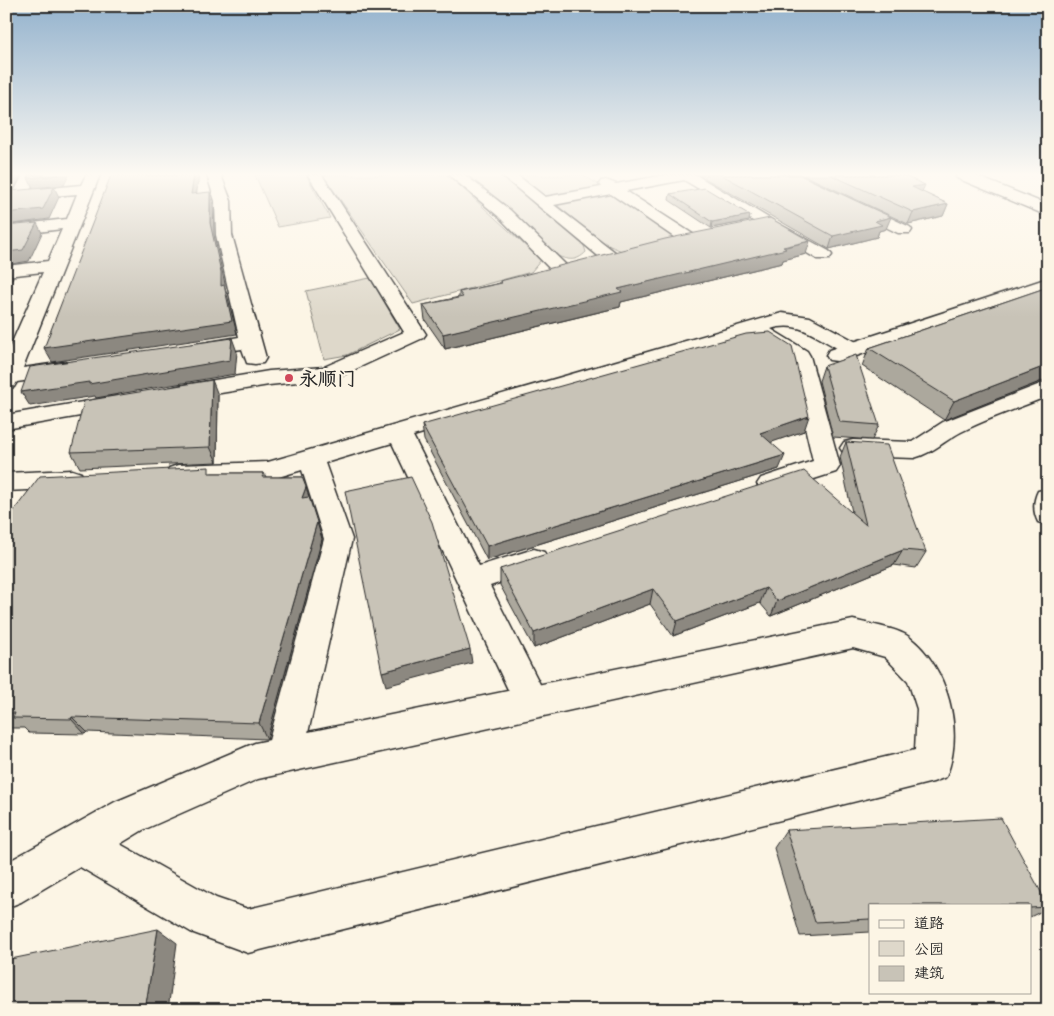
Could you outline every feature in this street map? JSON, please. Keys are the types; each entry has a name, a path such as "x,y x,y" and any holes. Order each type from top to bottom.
{"main road":[{"path":"224,222 224,236 261,379"},
{"path":"6,422 261,379 328,373 416,334 413,312 348,222"},
{"path":"516,222 573,265"},
{"path":"569,222 610,256"},
{"path":"663,222 690,240"},
{"path":"766,222 823,255"},
{"path":"888,222 904,230"},
{"path":"6,231 73,223 7,379"},
{"path":"742,229 769,224"},
{"path":"663,245 708,236"},
{"path":"542,274 627,253"},
{"path":"6,271 56,266"},
{"path":"152,476 268,470 782,319 804,321 846,352 1048,283"},
{"path":"743,493 827,466 799,356 754,327"},
{"path":"173,352 251,341"},
{"path":"7,379 86,366"},
{"path":"822,446 914,450 925,446 952,427 1048,388"},
{"path":"399,432 531,702"},
{"path":"284,755 338,539 311,458"},
{"path":"6,482 94,478"},
{"path":"1048,498 1048,515"},
{"path":"471,580 556,553"},
{"path":"6,887 80,844 129,816 255,760 853,634 896,646 922,673 936,709 933,764 248,931 206,917 80,844"}],"green space":[{"path":"276,222 305,222 278,227"},
{"path":"356,222 500,222 541,260 531,272 413,304"},
{"path":"518,222 560,222 583,243 586,252 572,259 557,256"},
{"path":"578,222 654,222 673,236 671,240 622,251 603,243"},
{"path":"370,278 400,329 347,355 324,359 306,291"}],"building":[{"path":"93,222 210,222 221,272 221,286 224,285 232,321 44,348"},
{"path":"748,222 778,222 810,241 783,247 786,249 618,289 622,292 443,334 423,305 463,297 459,292 502,283 500,281 665,239"},
{"path":"808,222 877,222 882,225 833,236"},
{"path":"37,223 23,250 6,252 6,226"},
{"path":"1048,287 1048,365 954,401 869,348"},
{"path":"770,332 792,346 809,416 760,433 785,455 487,546 422,425 746,334"},
{"path":"232,338 230,360 89,384 89,382 21,392 30,367"},
{"path":"856,355 879,425 840,422 824,366"},
{"path":"212,380 210,447 71,452 84,401"},
{"path":"846,442 887,445 926,552 903,550 777,601 766,588 677,621 653,589 534,633 500,569 804,471 866,525"},
{"path":"209,467 209,473 264,473 262,477 302,477 306,487 302,498 309,497 317,522 259,723 72,717 71,719 13,718 15,713 6,713 6,517 9,517 40,476"},
{"path":"411,477 432,522 470,649 382,672 345,491"},
{"path":"1001,818 1048,907 1032,908 1032,904 869,904 869,919 815,922 786,830"},
{"path":"158,929 145,1010 6,1010 6,960"}],"place":[{"name":"永顺门","path":"289,378"}]}
